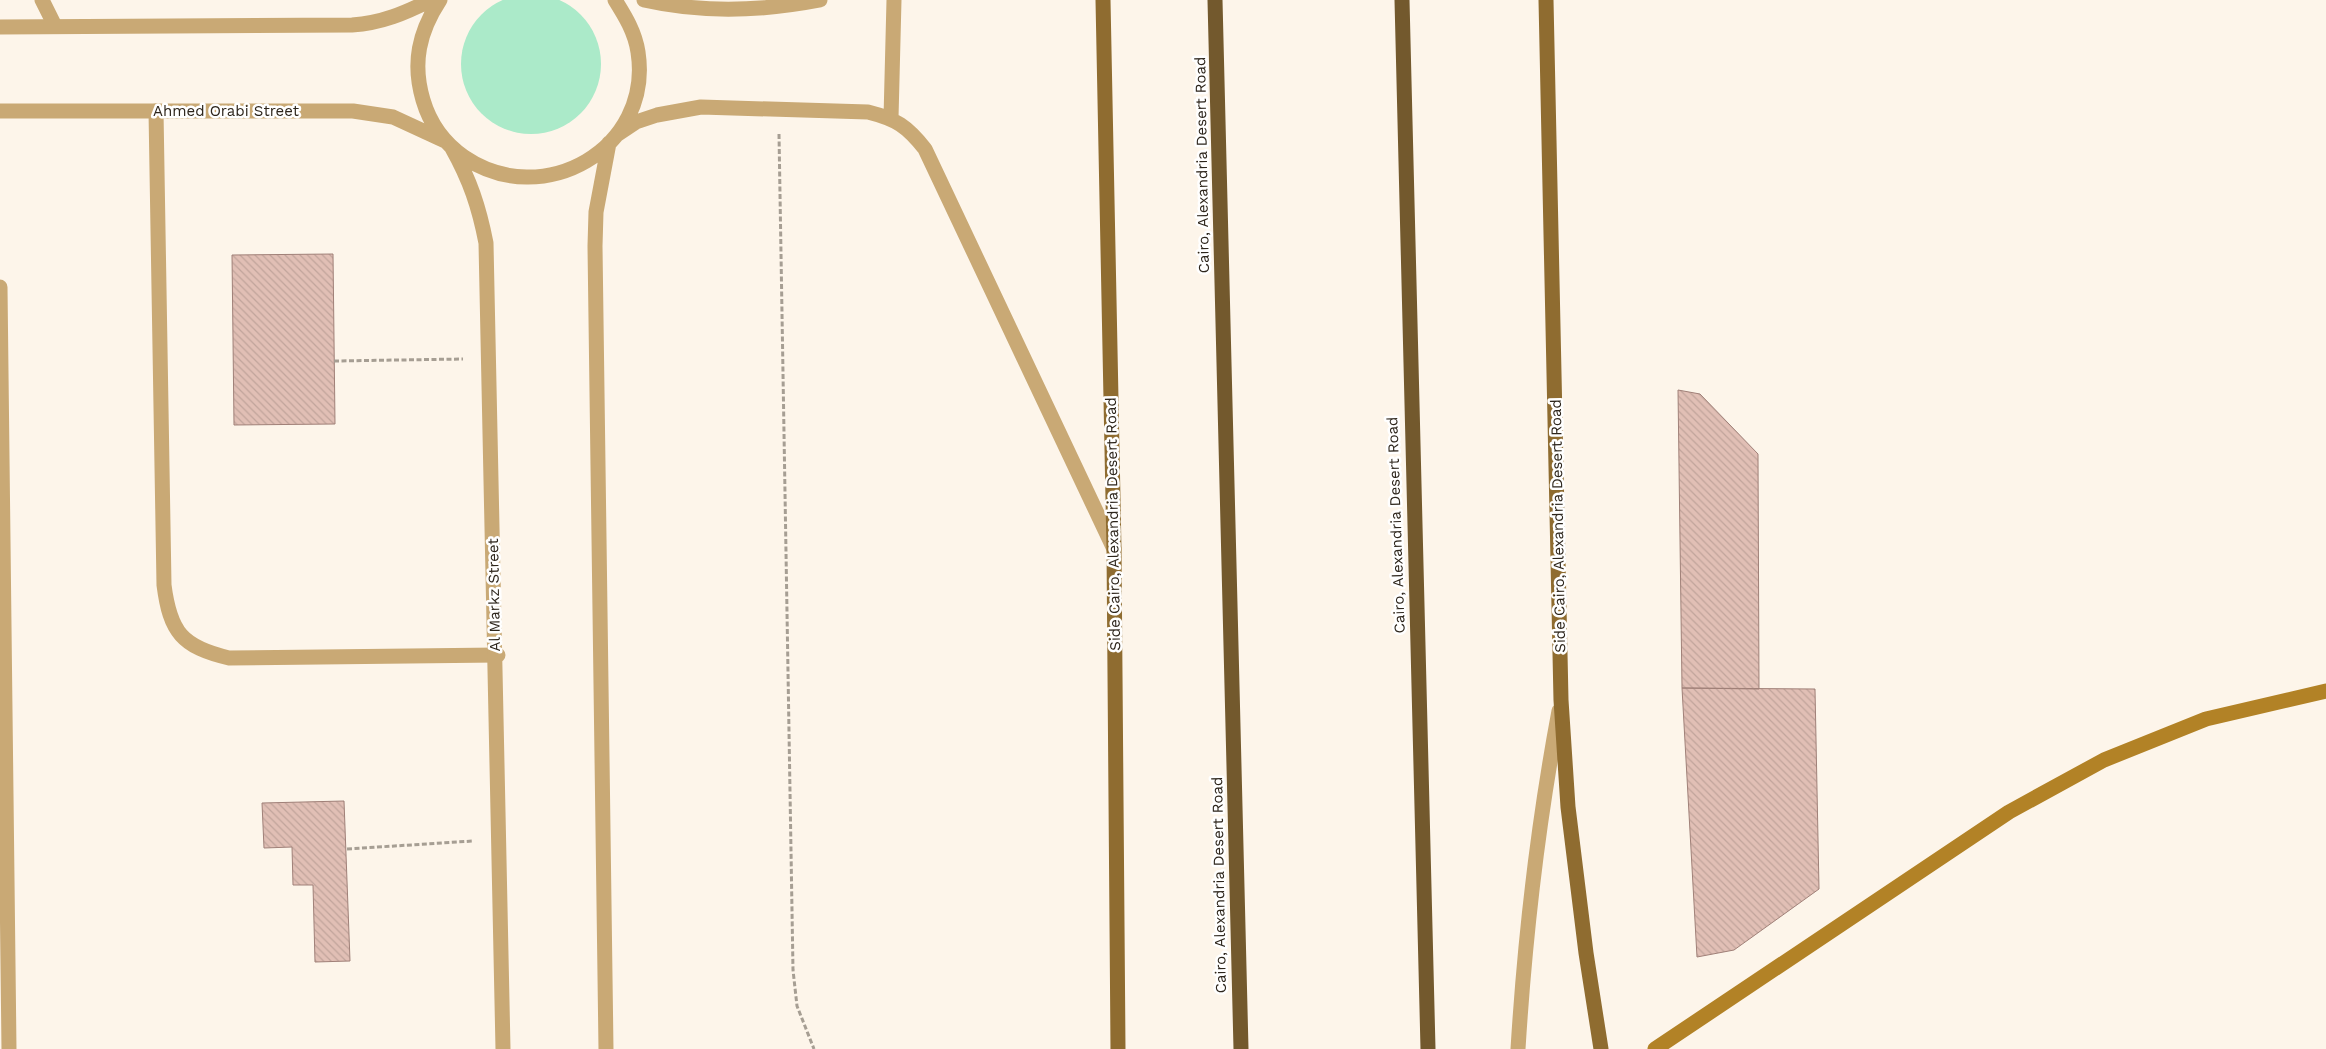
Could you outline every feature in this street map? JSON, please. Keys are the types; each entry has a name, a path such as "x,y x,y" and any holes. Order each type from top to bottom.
{"highway":[{"name":"Cairo, Alexandria Desert Road","path":"1215,0 1241,1049"},
{"name":"Cairo, Alexandria Desert Road","path":"1402,0 1428,1049"}],"main road":[{"name":"Side Cairo, Alexandria Desert Road","path":"1103,0 1114,549 1118,1049"},
{"name":"Side Cairo, Alexandria Desert Road","path":"1546,0 1561,700 1568,807 1586,952 1601,1049"}],"street":[{"path":"42,0 55,26"},
{"path":"0,27 352,25 393,18 431,0"},
{"name":"Al Markz Street","path":"440,0 427,20 418,51 418,83 427,114 468,177 479,209 486,243 504,1049"},
{"path":"606,1049 596,212 614,139 631,108 638,80 638,52 630,24 615,0"},
{"path":"644,0 690,8 778,8 820,0"},
{"path":"891,118 894,0"},
{"path":"448,145 480,168 514,178 549,177 582,165 636,122 678,109 778,108 868,112 891,118 910,130 925,149 1114,549"},
{"name":"Ahmed Orabi Street","path":"0,111 367,112 406,122 448,145"},
{"path":"156,111 164,586 168,612 181,636 202,652 228,658 496,655"},
{"path":"0,287 9,1049"},
{"path":"1655,1049 2009,812 2104,760 2206,720 2326,691"},
{"path":"1518,1049 1530,892 1543,795 1561,700"}],"path":[{"path":"778,108 793,970 797,1006 814,1049"},
{"path":"334,361 488,359"},
{"path":"346,849 499,840"}],"green space":[{"path":"531,-6 545,-5 558,-1 581,14 596,37 600,50 600,78 596,91 581,114 558,129 545,133 531,134 517,133 504,129 481,114 466,91 462,78 461,64 462,50 466,37 481,14 504,-1 517,-5"}],"building":[{"path":"333,254 335,424 234,425 232,255"},
{"path":"1678,390 1700,394 1758,454 1759,689 1682,688"},
{"path":"1682,688 1815,689 1819,889 1734,950 1697,957"},
{"path":"344,801 350,961 315,962 313,885 293,885 292,847 264,848 262,803"}]}
